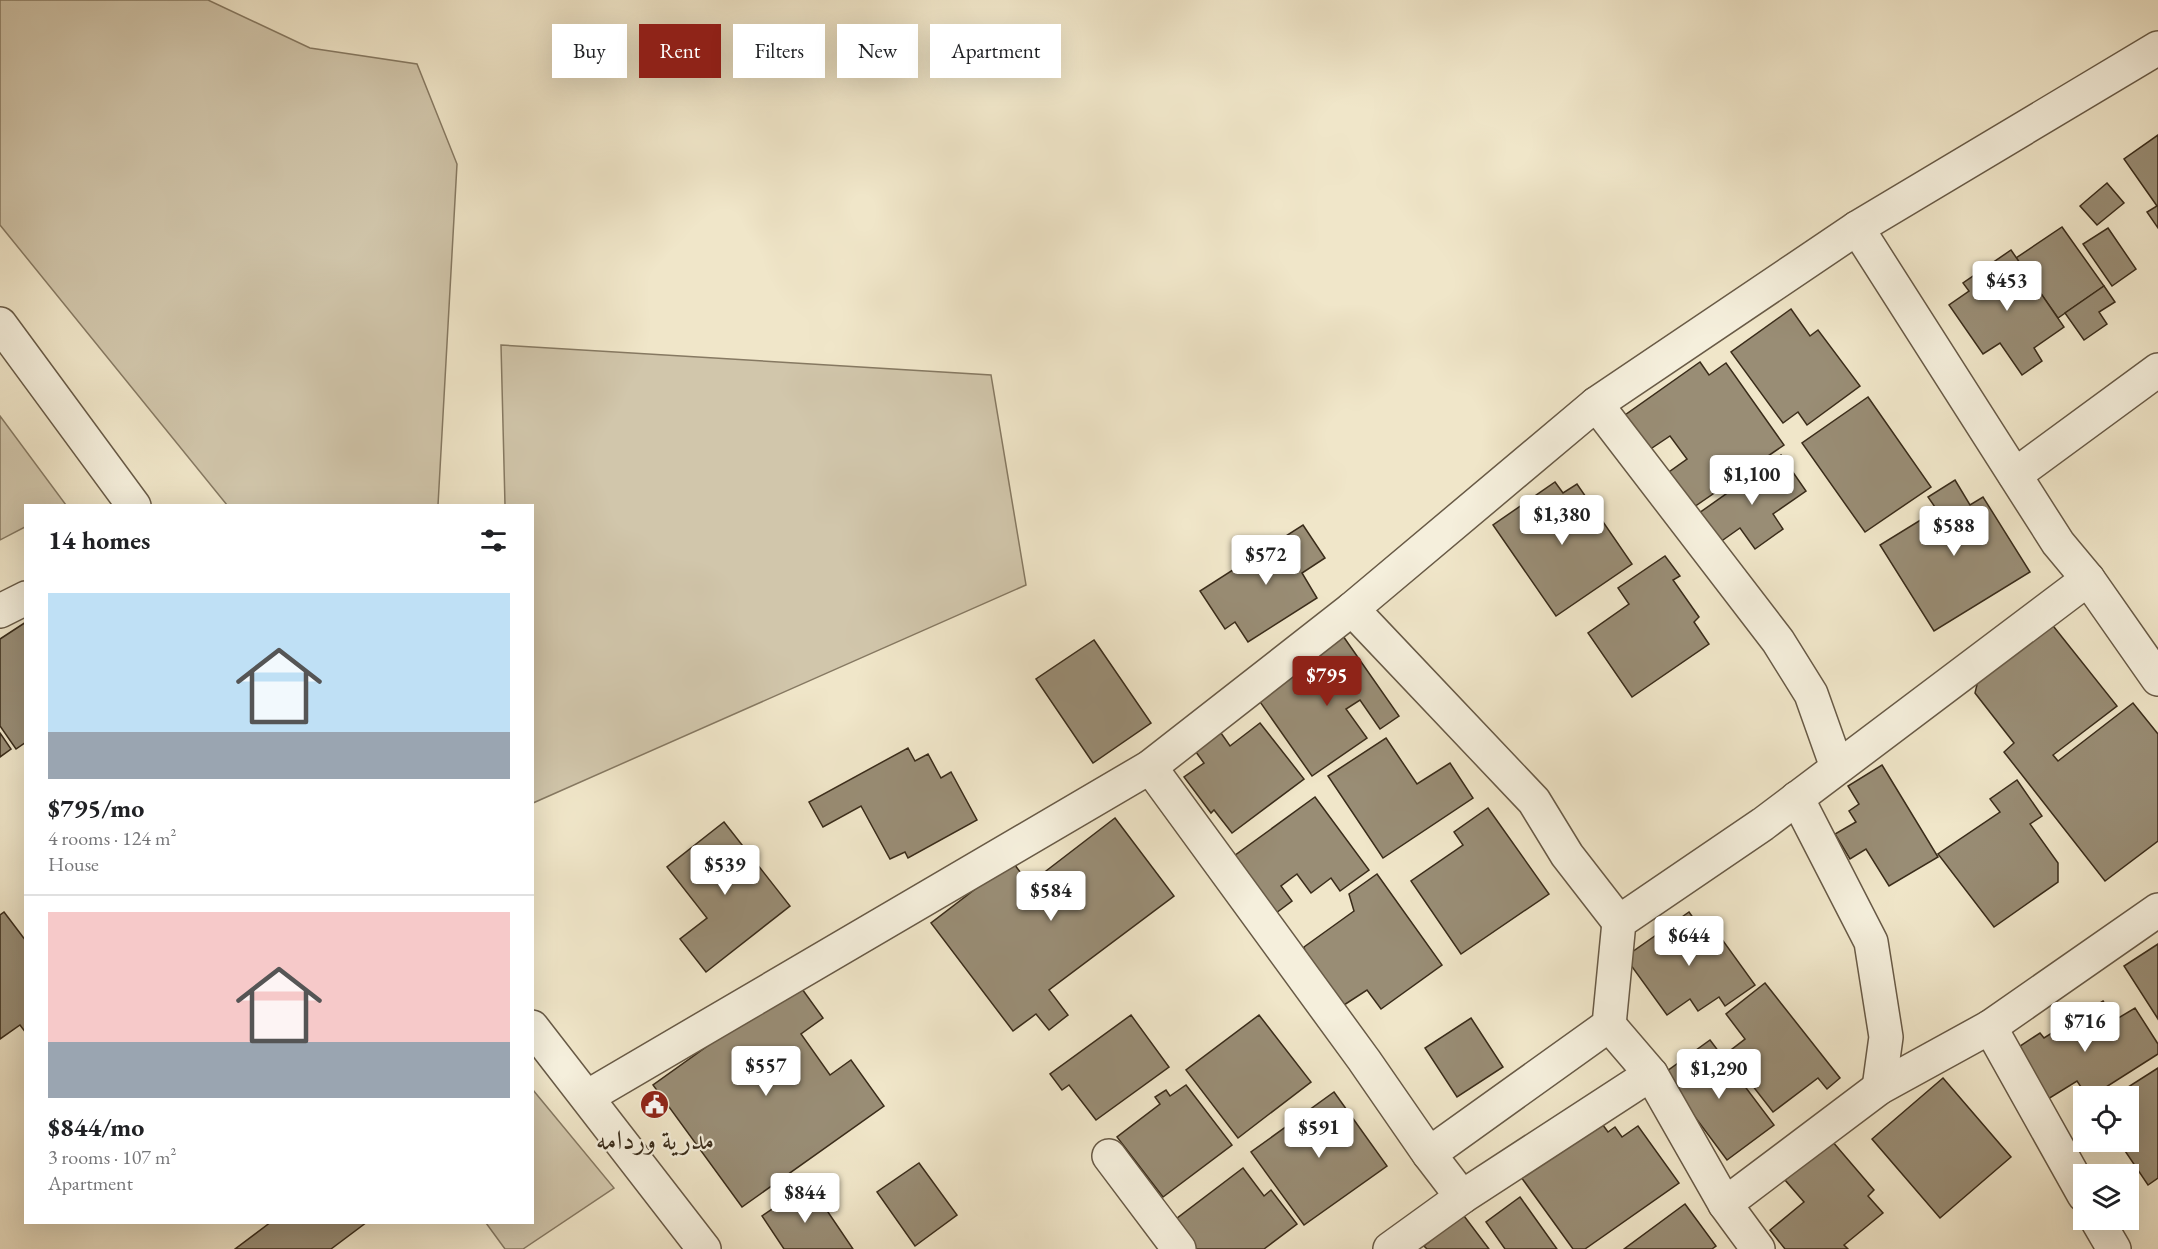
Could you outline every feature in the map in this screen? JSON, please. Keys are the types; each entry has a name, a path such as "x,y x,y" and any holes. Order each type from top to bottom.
{"street":[{"path":"587,1097 1150,767 1352,609 1596,404 1857,228 2158,48"},
{"path":"1857,228 2058,543 2088,579 2158,679"},
{"path":"0,324 133,504"},
{"path":"2015,475 2158,370"},
{"path":"1596,404 1778,641 1811,694 1837,767"},
{"path":"1620,922 1763,824 2088,579"},
{"path":"0,611 24,599"},
{"path":"1352,609 1534,801 1568,855 1620,922 1609,1025 1651,1074 1725,1204 1758,1249"},
{"path":"1150,767 1462,1197"},
{"path":"1797,798 1871,942 1886,1037 1879,1088"},
{"path":"1725,1204 1879,1088 1990,1028 2158,910"},
{"path":"1429,1154 1609,1025"},
{"path":"1990,1028 2073,1175"},
{"path":"534,1030 704,1249"},
{"path":"1390,1249 1462,1197 1651,1074"},
{"path":"1109,1156 1179,1249"},
{"path":"2103,1230 2114,1249"}],"shaded area":[{"path":"0,0 208,0 310,48 417,64 457,164 438,504 226,504 0,225"},
{"path":"501,345 991,375 1026,585 534,803 534,504 505,504"},
{"path":"0,416 65,504 24,504 24,528 0,540"},
{"path":"534,1091 614,1188 523,1249 505,1249 487,1224 534,1224"}],"building":[{"path":"2158,135 2158,228 2147,212 2157,206 2124,159"},
{"path":"2107,183 2124,203 2097,225 2080,206"},
{"path":"2062,227 2104,286 2058,318 2016,258"},
{"path":"2108,228 2136,269 2112,286 2083,244"},
{"path":"2011,250 2064,327 2034,348 2042,361 2022,375 2000,343 1983,354 1949,305 1969,291 1963,283"},
{"path":"2104,286 2115,302 2099,312 2107,324 2084,340 2065,313"},
{"path":"1791,309 1810,336 1818,330 1860,386 1807,425 1798,412 1783,423 1731,352"},
{"path":"1700,362 1709,375 1726,363 1784,445 1694,507 1669,472 1687,459 1670,436 1643,454 1618,420"},
{"path":"1868,397 1931,487 1865,532 1802,443"},
{"path":"1781,455 1806,491 1773,514 1783,529 1755,549 1740,528 1713,547 1692,518"},
{"path":"1955,480 1970,505 1983,497 2030,572 1934,631 1880,545 1937,510 1928,497"},
{"path":"1555,482 1563,493 1577,484 1632,564 1556,616 1493,525"},
{"path":"1303,525 1325,558 1302,573 1317,598 1248,642 1235,622 1225,629 1200,591"},
{"path":"1665,556 1680,576 1673,580 1699,617 1694,622 1709,644 1632,697 1588,633 1629,604 1618,588"},
{"path":"2050,622 2117,706 2053,755 2058,761 2133,703 2158,734 2158,841 2105,881 2004,752 2014,743 1975,693 1979,676"},
{"path":"24,623 24,743 16,749 0,726 0,639"},
{"path":"1343,636 1399,716 1380,729 1360,700 1346,709 1367,738 1312,776 1258,699 1292,675 1299,684 1324,667 1316,656"},
{"path":"1094,640 1151,723 1093,763 1036,679"},
{"path":"1260,723 1304,779 1232,833 1214,810 1211,813 1184,777 1204,763 1196,752 1198,743 1212,733 1221,733 1230,746"},
{"path":"0,733 11,749 0,757"},
{"path":"1386,738 1417,784 1450,763 1473,798 1383,858 1328,776"},
{"path":"908,748 915,761 928,754 941,778 951,772 977,820 908,858 905,852 890,859 861,806 823,827 809,802"},
{"path":"1882,765 1938,857 1889,886 1866,849 1850,859 1835,834 1856,822 1849,811 1859,804 1848,786"},
{"path":"2017,780 2042,816 2030,824 2058,863 2058,882 1994,927 1938,854 2000,812 1990,799"},
{"path":"1315,797 1369,870 1340,891 1331,878 1311,893 1297,874 1281,886 1292,901 1276,913 1234,856"},
{"path":"1488,808 1549,894 1461,954 1411,881 1463,845 1454,832"},
{"path":"1115,818 1174,896 1049,990 1068,1015 1049,1030 1036,1014 1013,1031 931,923 1012,861 1029,884"},
{"path":"724,822 790,906 706,972 680,939 707,918 667,867"},
{"path":"1377,874 1442,965 1381,1009 1367,990 1344,1005 1323,989 1309,970 1304,947 1354,911 1349,894"},
{"path":"4,912 24,938 24,1030 20,1025 0,1039 0,915"},
{"path":"1689,912 1701,929 1706,926 1712,934 1716,931 1755,985 1725,1006 1719,997 1698,1011 1690,999 1667,1015 1625,957"},
{"path":"2158,944 2158,1019 2124,966"},
{"path":"797,982 823,1018 801,1034 830,1075 851,1060 884,1106 742,1207 653,1085"},
{"path":"1765,983 1840,1078 1827,1089 1818,1078 1773,1112 1727,1053 1745,1039 1726,1014"},
{"path":"2103,1001 2115,1020 2135,1008 2158,1044 2158,1054 2108,1086 2080,1086 2077,1081 2040,1104 2008,1054 2040,1033 2044,1038"},
{"path":"1131,1015 1169,1067 1096,1120 1069,1085 1062,1090 1050,1074"},
{"path":"1259,1015 1311,1082 1238,1138 1186,1070"},
{"path":"1471,1018 1503,1067 1457,1097 1425,1048"},
{"path":"1710,1040 1774,1125 1727,1160 1663,1074"},
{"path":"2158,1068 2158,1178 2148,1185 2139,1172 2139,1164 2134,1164 2126,1152 2139,1152 2139,1086 2130,1086"},
{"path":"1943,1078 2011,1157 1940,1218 1872,1139"},
{"path":"1186,1085 1232,1145 1163,1197 1117,1137 1160,1104 1155,1097 1166,1090 1170,1096"},
{"path":"1334,1092 1387,1166 1304,1225 1251,1152"},
{"path":"1600,1121 1608,1132 1615,1127 1622,1137 1638,1126 1679,1183 1585,1249 1573,1249 1521,1177"},
{"path":"1832,1141 1874,1190 1868,1196 1883,1213 1844,1245 1848,1249 1785,1249 1770,1230 1804,1202 1785,1180"},
{"path":"919,1163 957,1215 915,1246 877,1192"},
{"path":"1243,1168 1264,1196 1271,1190 1297,1224 1264,1249 1191,1249 1172,1222"},
{"path":"809,1184 853,1249 784,1249 762,1216"},
{"path":"1520,1197 1557,1249 1505,1249 1486,1222"},
{"path":"1685,1204 1716,1246 1712,1249 1624,1249"},
{"path":"1458,1208 1489,1249 1427,1249 1424,1246 1435,1237"},
{"path":"268,1224 364,1224 331,1249 235,1249"}],"place":[{"name":"مدرية وردامه","path":"655,1104"}]}
